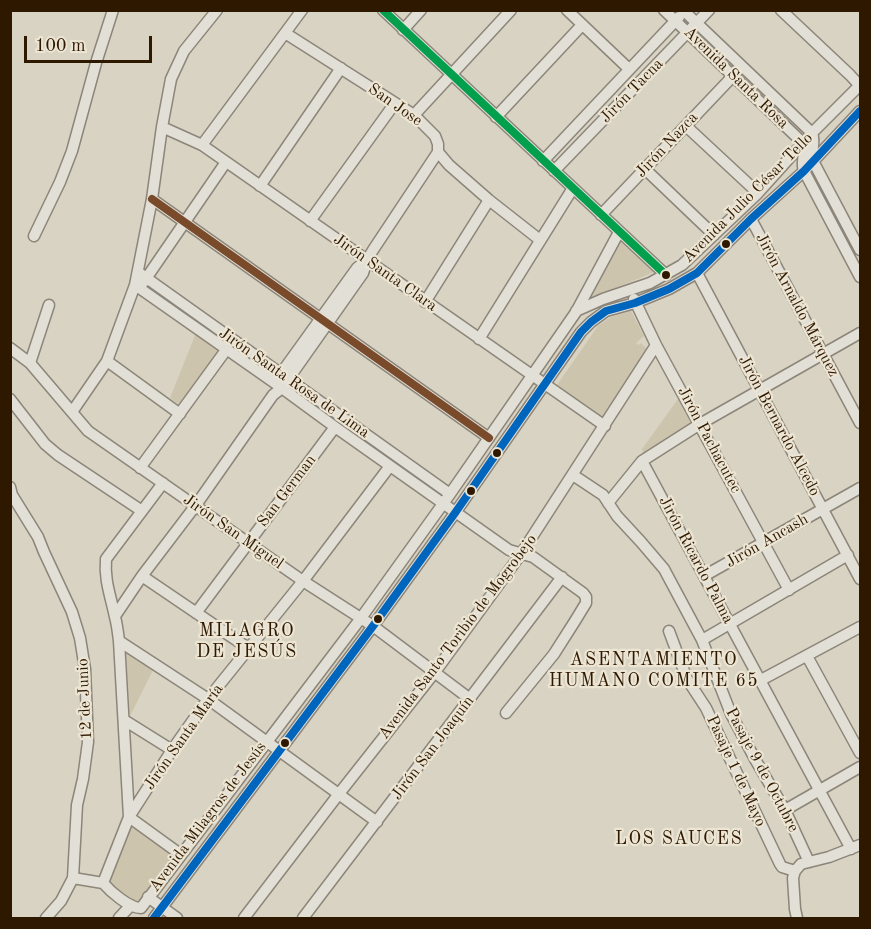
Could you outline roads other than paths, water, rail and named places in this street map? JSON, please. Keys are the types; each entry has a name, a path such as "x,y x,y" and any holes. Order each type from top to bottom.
{"street":[{"path":"34,236 72,151 113,10"},
{"path":"72,412 107,361 142,275 162,127 171,79 184,51 217,10"},
{"path":"202,145 302,10"},
{"path":"383,10 666,275"},
{"path":"403,30 421,10"},
{"path":"414,115 511,10"},
{"path":"567,10 629,69"},
{"name":"Avenida Santa Rosa","path":"664,10 803,143 805,147 802,165 804,171 861,277"},
{"name":"Jirón Tacna","path":"554,171 709,10"},
{"path":"781,10 860,86"},
{"path":"543,161 684,11"},
{"name":"Avenida Santa Rosa","path":"684,11 812,134 814,138 811,156 813,161 861,250"},
{"path":"496,117 582,25"},
{"name":"San Jose","path":"285,33 414,115 435,136 438,152 449,165 540,240"},
{"path":"260,186 340,68"},
{"name":"Jirón Nazca","path":"602,215 733,76"},
{"name":"Avenida Julio César Tello","path":"589,305 629,291 666,275 682,265 758,193 803,143 860,86"},
{"path":"310,221 395,103"},
{"name":"Avenida Julio César Tello","path":"591,322 606,311 636,303 669,289 697,273 804,171 861,111"},
{"path":"686,126 758,193"},
{"name":"Jirón Santa Clara","path":"162,127 202,145 605,426"},
{"path":"115,616 196,505 324,321 357,268 367,260 438,152"},
{"path":"142,275 185,222 226,162"},
{"path":"645,169 714,236"},
{"path":"479,339 573,188"},
{"path":"152,199 489,438"},
{"path":"425,302 489,200"},
{"name":"Jirón Arnaldo Márquez","path":"752,219 861,423"},
{"path":"576,312 619,232"},
{"name":"Jirón Bernardo Alcedo","path":"697,273 861,579"},
{"name":"Jirón Santa Rosa de Lima","path":"142,275 335,427 509,550 532,557 583,593 586,603 554,654 506,713"},
{"name":"Jirón Santa Rosa de Lima","path":"137,287 226,350 450,494"},
{"name":"Jirón Pachacutec","path":"629,291 789,590"},
{"path":"30,363 49,305"},
{"name":"Avenida Milagros de Jesús","path":"148,897 361,618 576,312 589,305"},
{"name":"Avenida Milagros de Jesús","path":"154,918 456,513 544,384 581,332 591,322"},
{"path":"608,503 642,461 700,424 861,333"},
{"name":"Avenida Santo Toribio de Mogrobejo","path":"244,918 435,672 521,554 656,345"},
{"name":"Jirón San Miguel","path":"10,348 30,363 88,431 303,581 373,626 471,699"},
{"path":"140,468 226,350"},
{"path":"107,361 180,414"},
{"path":"10,399 45,444 57,455 142,511"},
{"name":"San German","path":"196,613 335,427"},
{"name":"Jirón Ricardo Palma","path":"642,461 820,790 856,847"},
{"name":"Jirón Santa María","path":"129,817 208,699 303,581 390,466"},
{"name":"Pasaje 9 de Octubre","path":"573,475 603,495 617,516 664,569 702,640 731,714 785,810 808,862"},
{"path":"103,883 129,817 119,641 107,589 106,559 163,483"},
{"name":"12 de Junio","path":"10,487 12,495 38,537 72,612 80,638 87,695 88,742 77,805 73,878 61,901 46,918"},
{"name":"Jirón Ancash","path":"704,576 861,488"},
{"path":"702,640 848,555"},
{"path":"142,576 248,648"},
{"name":"Jirón San Joaquín","path":"303,918 562,577"},
{"path":"760,680 861,627"},
{"name":"Pasaje 1 de Mayo","path":"669,631 687,679 706,708 780,864 782,867 795,871"},
{"path":"119,641 208,699 376,822"},
{"path":"807,656 861,753"},
{"path":"124,720 172,750"},
{"path":"785,810 861,767"},
{"path":"129,817 180,854"},
{"path":"797,918 793,878 795,871 801,864 856,847"},
{"path":"73,878 103,883 136,908 141,908 148,897 177,918"},
{"path":"119,918 131,905"}],"district":[{"name":"MILAGRO DE JESÚS","path":"247,641"},
{"name":"ASENTAMIENTO HUMANO COMITE 65","path":"654,670"},
{"name":"LOS SAUCES","path":"679,839"}]}
